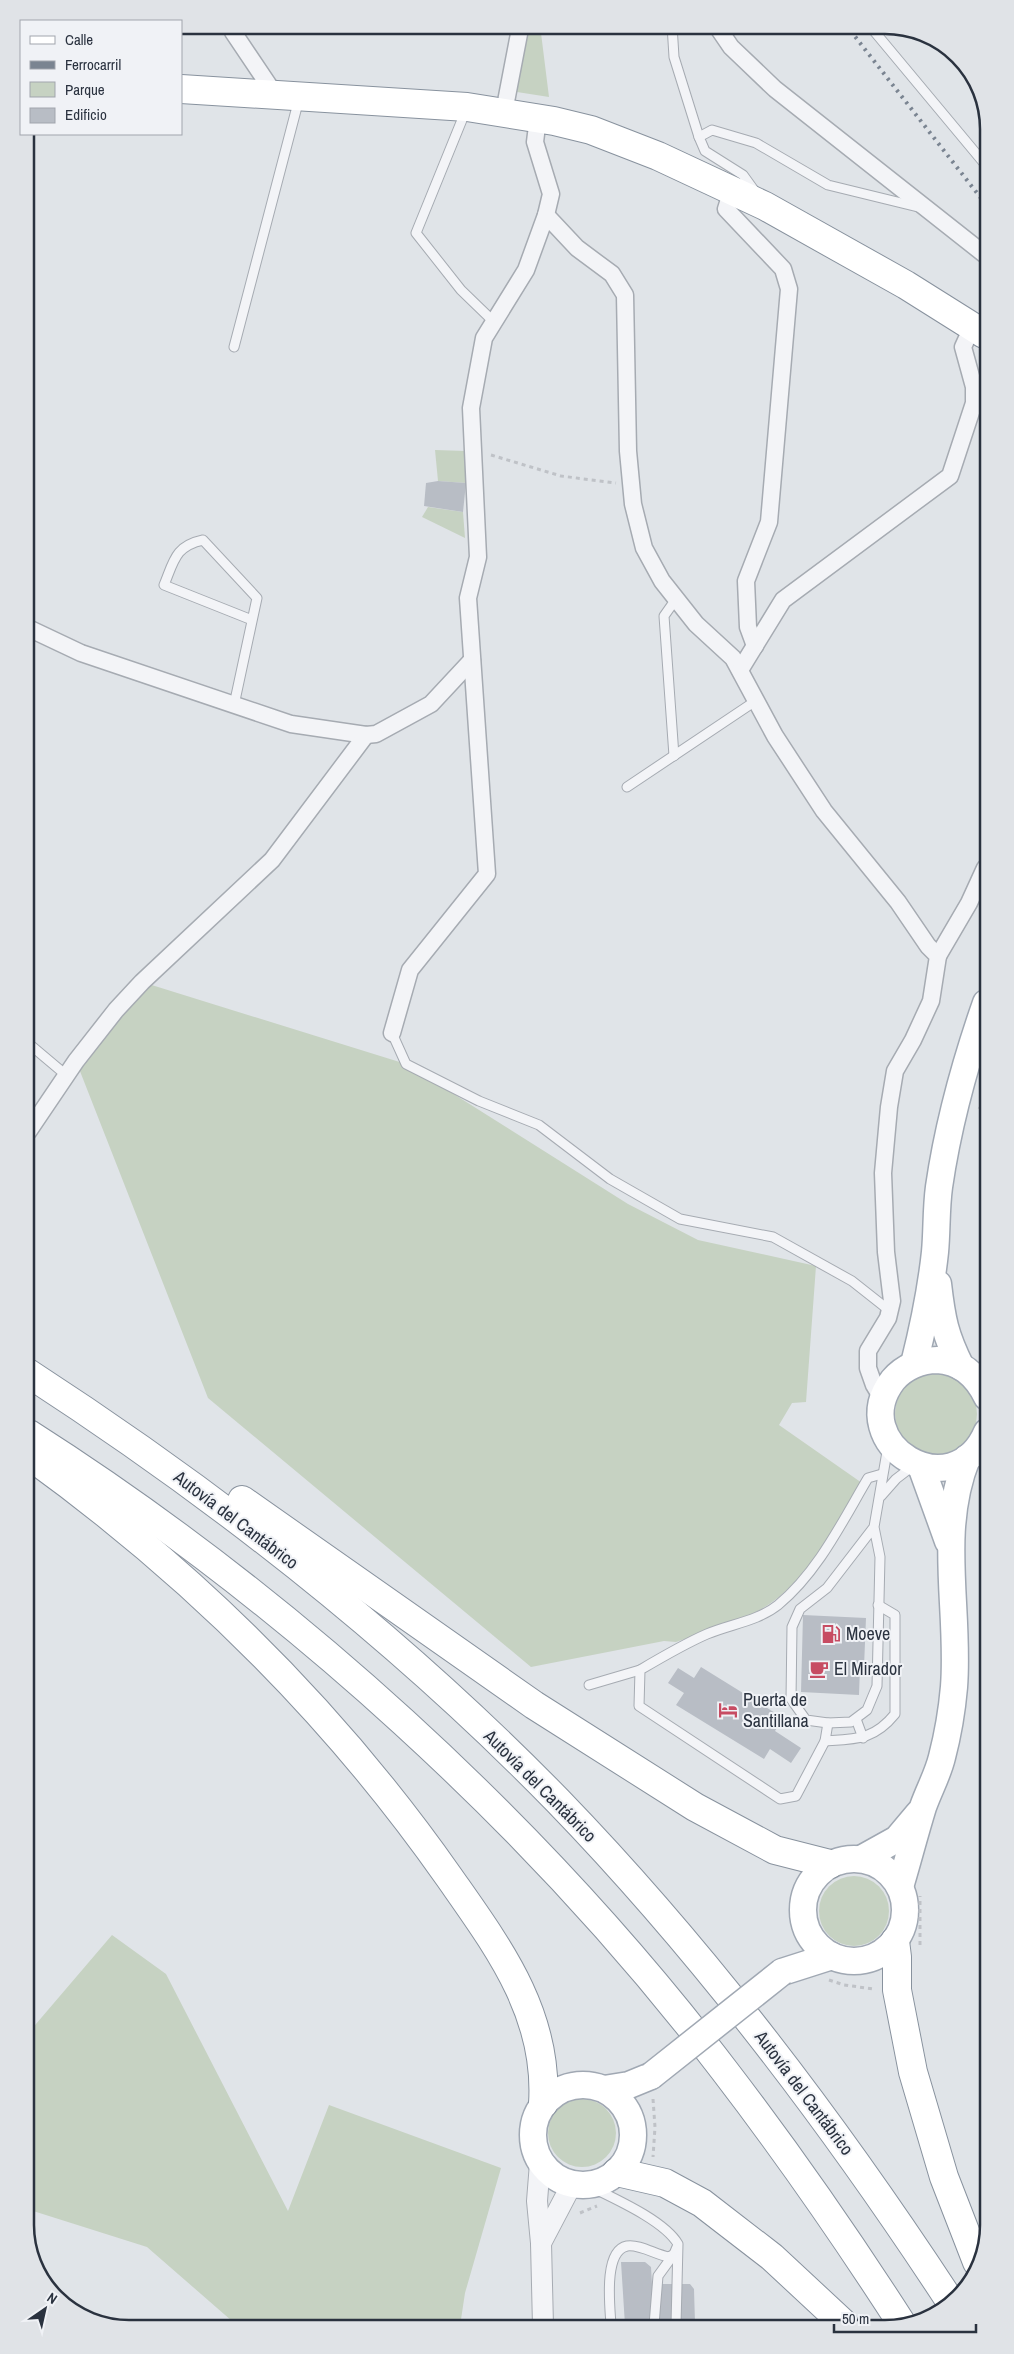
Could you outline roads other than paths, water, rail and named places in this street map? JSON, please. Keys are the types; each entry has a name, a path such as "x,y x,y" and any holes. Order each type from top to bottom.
{"highway":[{"path":"182,89 467,107 538,118 591,130 658,156 765,206 906,285 978,330"},
{"path":"34,1363 173,1452 518,1693 617,1758 757,1842 784,1853 830,1864"},
{"name":"Autovía del Cantábrico","path":"34,1377 155,1459 293,1562 388,1641 526,1769 661,1915 752,2022 845,2146 948,2297"},
{"path":"34,1438 164,1527 278,1615 392,1713 526,1843 616,1941 724,2070 785,2152 899,2319"},
{"path":"34,1460 70,1486 155,1554 228,1619 316,1709 385,1791 472,1910 518,1984 541,2045 544,2078 543,2104"},
{"path":"895,1941 897,1990 913,2072 944,2177 975,2256"},
{"path":"617,2172 665,2183 702,2203 772,2257 840,2320"}],"main road":[{"path":"914,1364 922,1335 935,1254 939,1188 948,1138 961,1082 980,1022"},
{"path":"935,1254 942,1319 948,1342 961,1367"},
{"path":"980,1386 972,1374 961,1367 938,1360 914,1364 895,1379 883,1400 882,1422 889,1442 901,1455 919,1465 945,1467 967,1458 980,1444"},
{"path":"900,1887 923,1808 942,1759 954,1686 955,1625 950,1546 958,1481 967,1458"},
{"path":"919,1465 950,1546"},
{"path":"861,1859 897,1839 923,1808"},
{"path":"861,1859 877,1864 890,1873 900,1887 904,1900 905,1914 902,1928 895,1941 885,1951 873,1957 846,1960 832,1956 813,1940 803,1914 804,1899 809,1885 818,1873 830,1864 845,1860 861,1859"},
{"path":"628,2112 652,2085 782,1972 807,1928"},
{"path":"782,1972 832,1956"},
{"path":"588,2084 604,2089 618,2099 628,2112 633,2128 632,2144 627,2159 617,2172 604,2181 580,2185 554,2176 540,2163 534,2148 532,2133 535,2118 543,2104 555,2092 571,2086 588,2084"},
{"path":"604,2089 629,2085 652,2085"}],"street":[{"path":"235,34 288,96"},
{"path":"504,112 520,34"},
{"path":"722,34 730,47 775,89 980,251"},
{"path":"392,1033 410,970 487,874 468,598 478,557 471,408 484,338 526,270 551,194 535,142 538,118"},
{"path":"732,190 726,209 783,269 789,289 769,522 746,581 748,628 755,646"},
{"path":"546,214 578,248 612,274 625,295 628,451 633,504 644,548 662,581 696,624 733,658 776,736 824,811 898,902 928,946 938,956"},
{"path":"740,670 783,600 950,476 974,403 974,387 963,347 978,330"},
{"path":"34,631 81,653 291,724 366,735 376,734 431,704 472,660"},
{"path":"34,1123 66,1075 110,1017 142,982 272,860 366,735"},
{"path":"883,1400 874,1385 868,1368 868,1352 888,1318 892,1301 886,1252 883,1173 889,1107 895,1071 913,1040 931,1001 938,956 970,903 980,881"},
{"path":"540,2163 537,2201 541,2243 543,2320"},
{"path":"541,2243 580,2185"}],"lane":[{"path":"673,34 674,57 705,151 743,175 765,206"},
{"path":"876,34 980,158"},
{"path":"234,347 288,96"},
{"path":"467,107 416,233 461,290 493,321"},
{"path":"699,137 712,130 756,143 828,185 927,209"},
{"path":"234,704 257,598 203,540 188,544 175,557 164,585 252,620"},
{"path":"674,756 664,616 676,599"},
{"path":"626,787 757,700"},
{"path":"392,1033 406,1064 479,1101 539,1125 610,1179 680,1219 773,1237 852,1281 890,1311"},
{"path":"34,1048 66,1075"},
{"path":"874,1527 827,1588 800,1609 792,1627 791,1699 806,1720 828,1723 851,1722 867,1710 877,1686 880,1557 874,1527 881,1497 882,1474 889,1442"},
{"path":"881,1497 896,1478 919,1465"},
{"path":"588,1685 640,1670 708,1634 760,1616 777,1606 800,1584 828,1547 868,1478 882,1474"},
{"path":"825,1741 863,1738 886,1726 895,1714 895,1615 878,1605"},
{"path":"640,1670 639,1706 780,1798 796,1796 825,1741 828,1723"},
{"path":"856,1719 863,1738"},
{"path":"580,2185 626,2204 673,2235 678,2244 676,2320"},
{"path":"654,2320 658,2276 674,2254 678,2244"},
{"path":"611,2320 610,2276 612,2261 618,2251 627,2246 636,2247 661,2256 668,2257 674,2254"}],"railway":[{"path":"853,34 980,197"}],"place":[{"name":"Moeve","path":"831,1634"},
{"name":"El Mirador","path":"819,1669"},
{"name":"Puerta de Santillana","path":"728,1710"}]}
